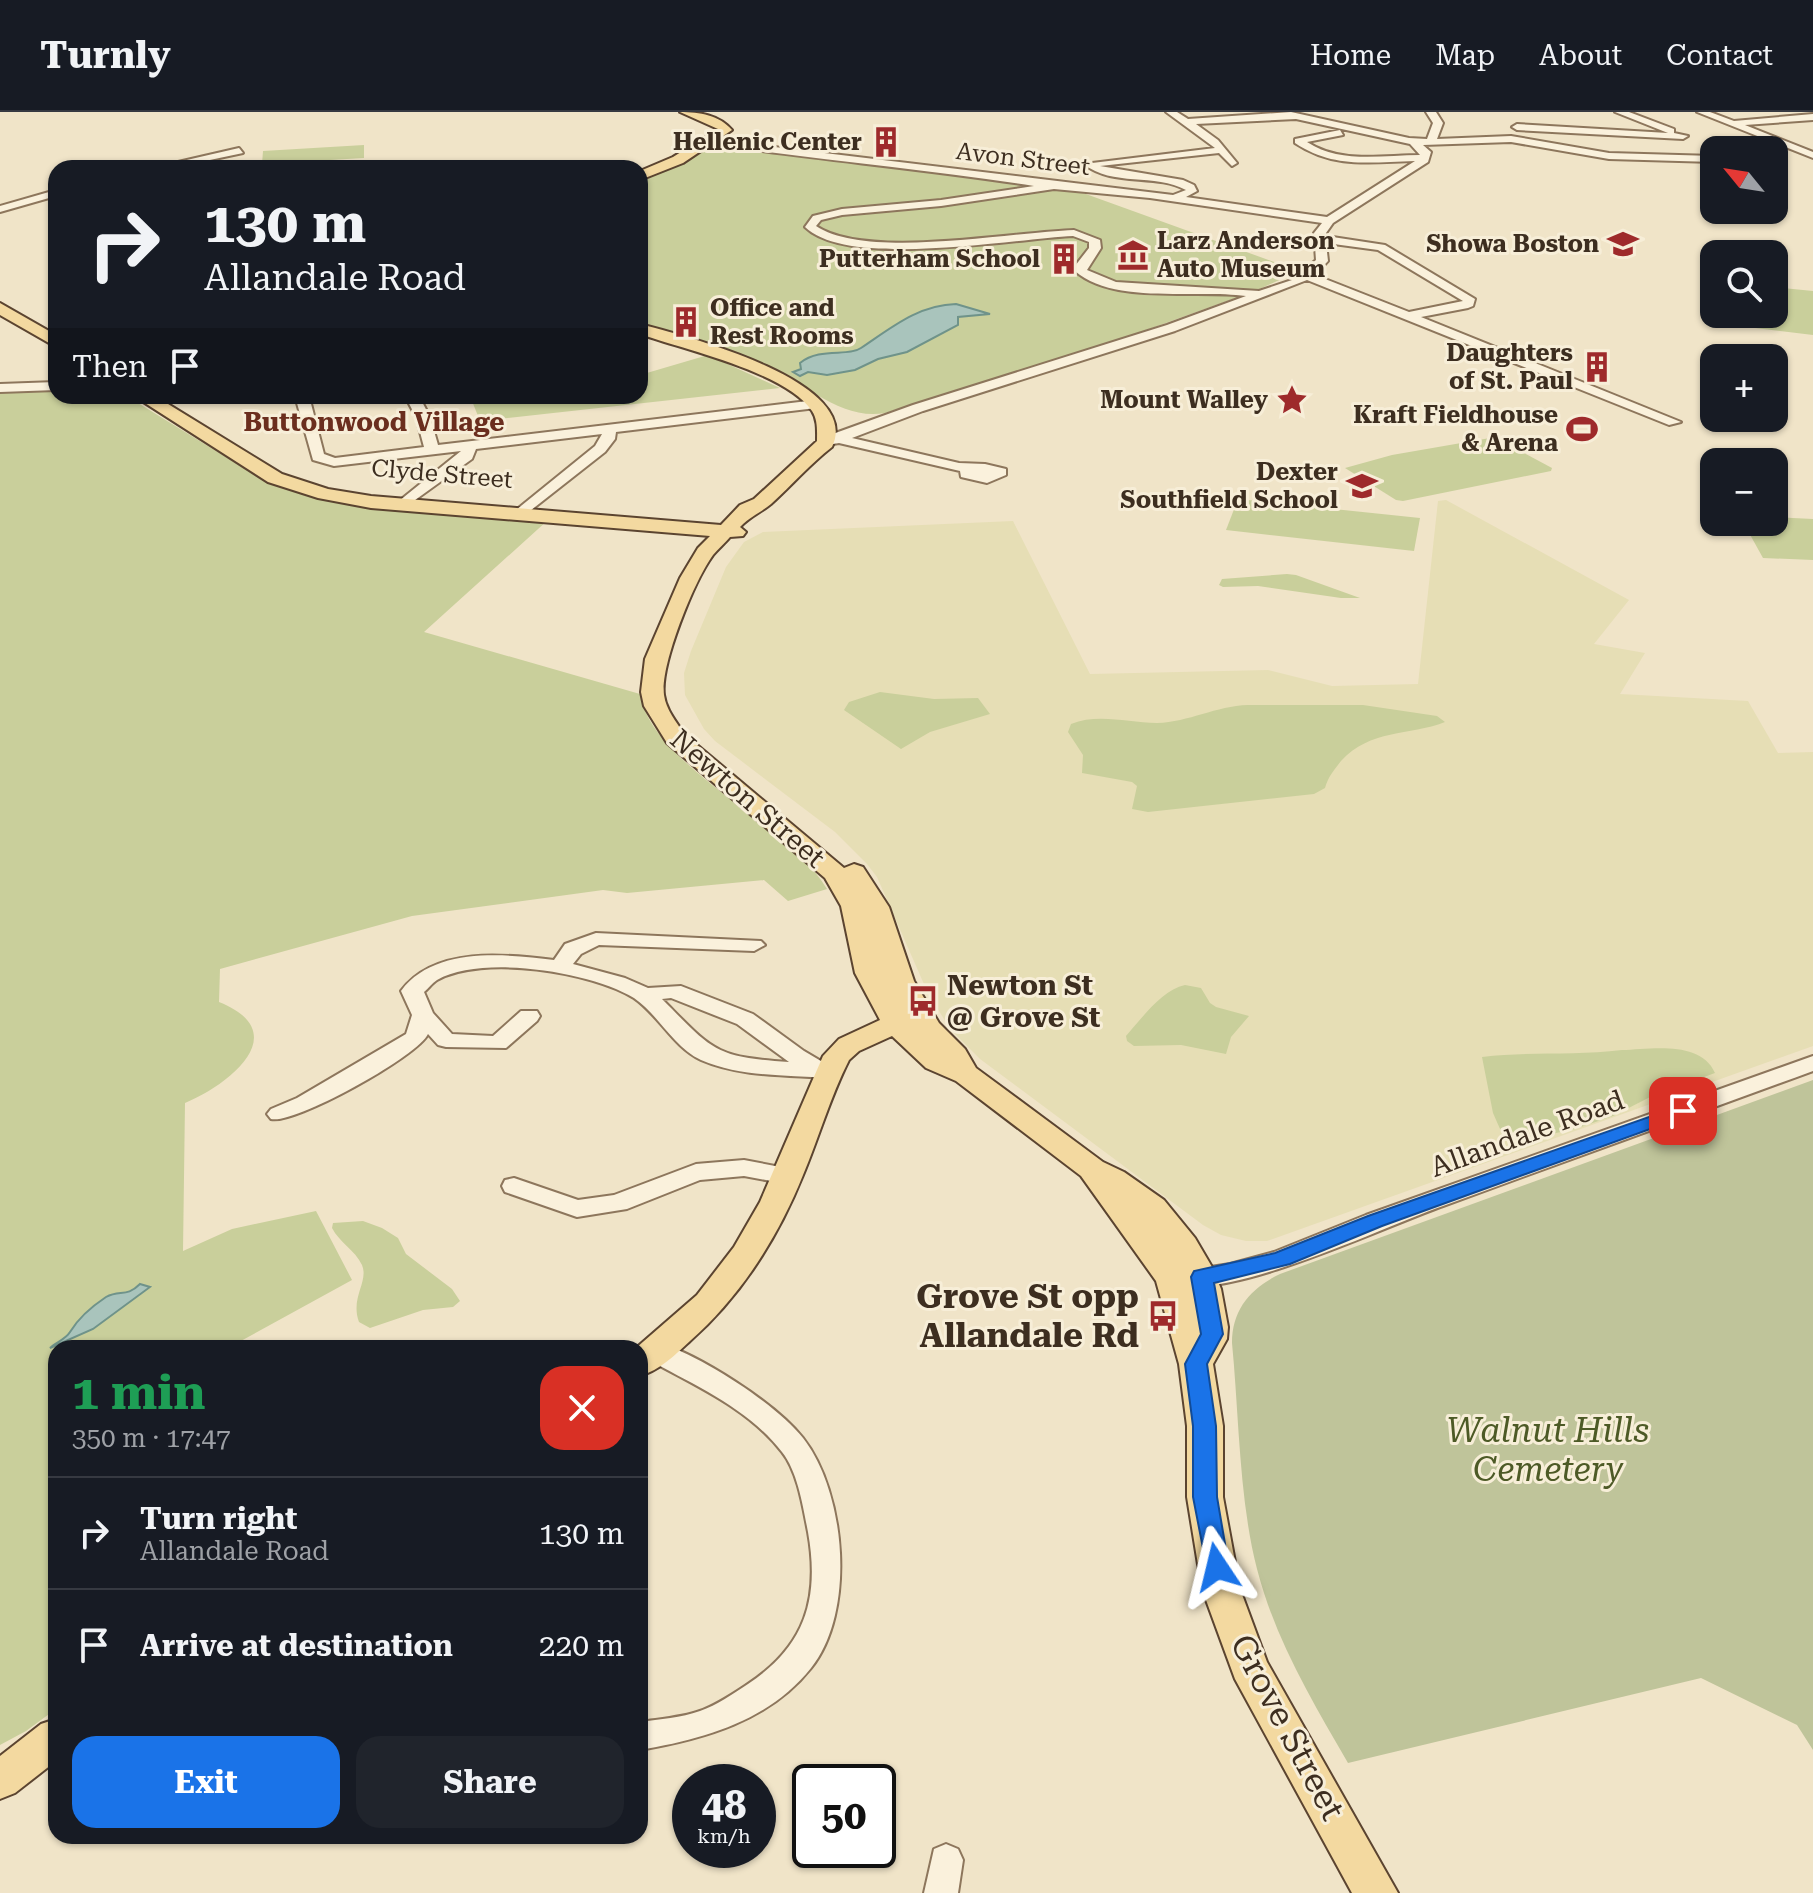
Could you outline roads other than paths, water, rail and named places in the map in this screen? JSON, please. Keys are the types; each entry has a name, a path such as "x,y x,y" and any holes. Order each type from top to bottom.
{"main road":[{"path":"648,173 711,141 726,128 686,112"},
{"path":"0,299 48,327"},
{"path":"0,308 48,337"},
{"path":"648,332 740,362 800,392 816,404 825,418 831,440"},
{"name":"Clyde Street","path":"169,404 262,470 293,485 336,497 735,529"},
{"name":"Newton Street","path":"831,440 804,460 761,503 762,510 705,552 690,578 656,659 652,692 655,706 675,738 835,874 854,906 869,973 912,1025"},
{"name":"Clyde Street","path":"524,510 735,529"},
{"path":"671,525 695,536 705,552"},
{"name":"Newton Street","path":"735,529 716,563 677,654 670,679 673,705 692,735 828,846 853,871 871,897 912,1025"},
{"path":"648,1358 691,1322 733,1276 759,1238 828,1071 912,1025"},
{"name":"Grove Street","path":"912,1025 936,1062 966,1075 1092,1169 1104,1190 1148,1243 1190,1274 1196,1364 1205,1426 1205,1497 1221,1589 1249,1667 1376,1893"},
{"path":"0,1780 48,1743"}],"street":[{"path":"1171,112 1222,150 1232,163"},
{"path":"1278,112 1408,140 1450,143 1520,140 1625,158 1700,156"},
{"path":"1431,112 1438,123 1431,142"},
{"path":"1620,112 1694,142"},
{"path":"1702,112 1813,157"},
{"path":"1187,122 1294,117"},
{"path":"1733,124 1813,117"},
{"path":"1520,140 1515,124 1639,136 1683,136"},
{"path":"1351,129 1298,141 1318,154 1337,159 1424,160"},
{"path":"1408,140 1424,150 1424,160"},
{"name":"Avon Street","path":"711,141 815,157 971,172 1054,186 1175,198 1329,221"},
{"path":"1450,143 1432,149 1424,160 1329,221 1320,233 1322,261 1308,275 1674,422"},
{"path":"1175,198 1188,194 1192,191 1190,187 1177,181 1102,170 1089,164 1222,150"},
{"path":"196,160 239,151"},
{"path":"1790,159 1813,157"},
{"path":"1054,186 941,203 842,212 817,218 810,227 813,233 833,240 878,246 1074,233 1094,240 1095,248 1081,266 1081,271 1093,279 1145,288 1226,289 1261,295"},
{"path":"0,209 48,195"},
{"path":"1321,239 1390,250 1469,299 1469,303 1464,305 1408,316"},
{"name":"Newton Street","path":"831,440 918,408 1147,337 1308,275"},
{"path":"0,388 48,386"},
{"path":"304,404 318,457 334,462 816,404"},
{"path":"416,404 432,451"},
{"path":"524,510 600,449 608,439 609,429"},
{"path":"831,440 969,469"},
{"path":"407,502 467,456 469,447"},
{"path":"560,966 573,949 596,939 754,945"},
{"path":"529,1016 498,1043 446,1040 423,1015 412,991 419,982 435,972 480,963 560,966 610,978 644,995 703,1053 722,1060 828,1071"},
{"path":"644,995 673,991 745,1019 796,1056 828,1071"},
{"path":"279,1114 318,1096 403,1047 416,1037 423,1015"},
{"name":"Allandale Road","path":"1190,1274 1251,1268 1813,1063"},
{"path":"514,1186 577,1209 618,1203 696,1172 744,1168 787,1176"},
{"path":"648,1358 748,1404 794,1446 815,1500 827,1549 823,1611 808,1649 744,1706 703,1724 648,1734"}],"water":[{"path":"956,304 990,314 958,317 958,325 907,352 878,359 855,370 827,375 808,372 800,376 793,372 801,369 800,363 808,358 855,351 917,313"},
{"path":"140,1284 150,1287 93,1329 62,1340 81,1317 101,1301 111,1295 131,1291"}],"place":[{"name":"Hellenic Center","path":"886,142"},
{"name":"Showa Boston","path":"1623,244"},
{"name":"Larz Anderson Auto Museum","path":"1133,255"},
{"name":"Putterham School","path":"1064,259"},
{"name":"Office and Rest Rooms","path":"686,322"},
{"name":"Daughters of St. Paul","path":"1597,367"},
{"name":"Mount Walley","path":"1292,400"},
{"name":"Kraft Fieldhouse & Arena","path":"1582,429"},
{"name":"Dexter Southfield School","path":"1362,486"},
{"name":"Newton St @ Grove St","path":"923,1001"},
{"name":"Grove St opp Allandale Rd","path":"1163,1316"}],"district":[{"name":"Buttonwood Village","path":"374,422"}],"park label":[{"name":"Walnut Hills Cemetery","path":"1548,1450"}]}
